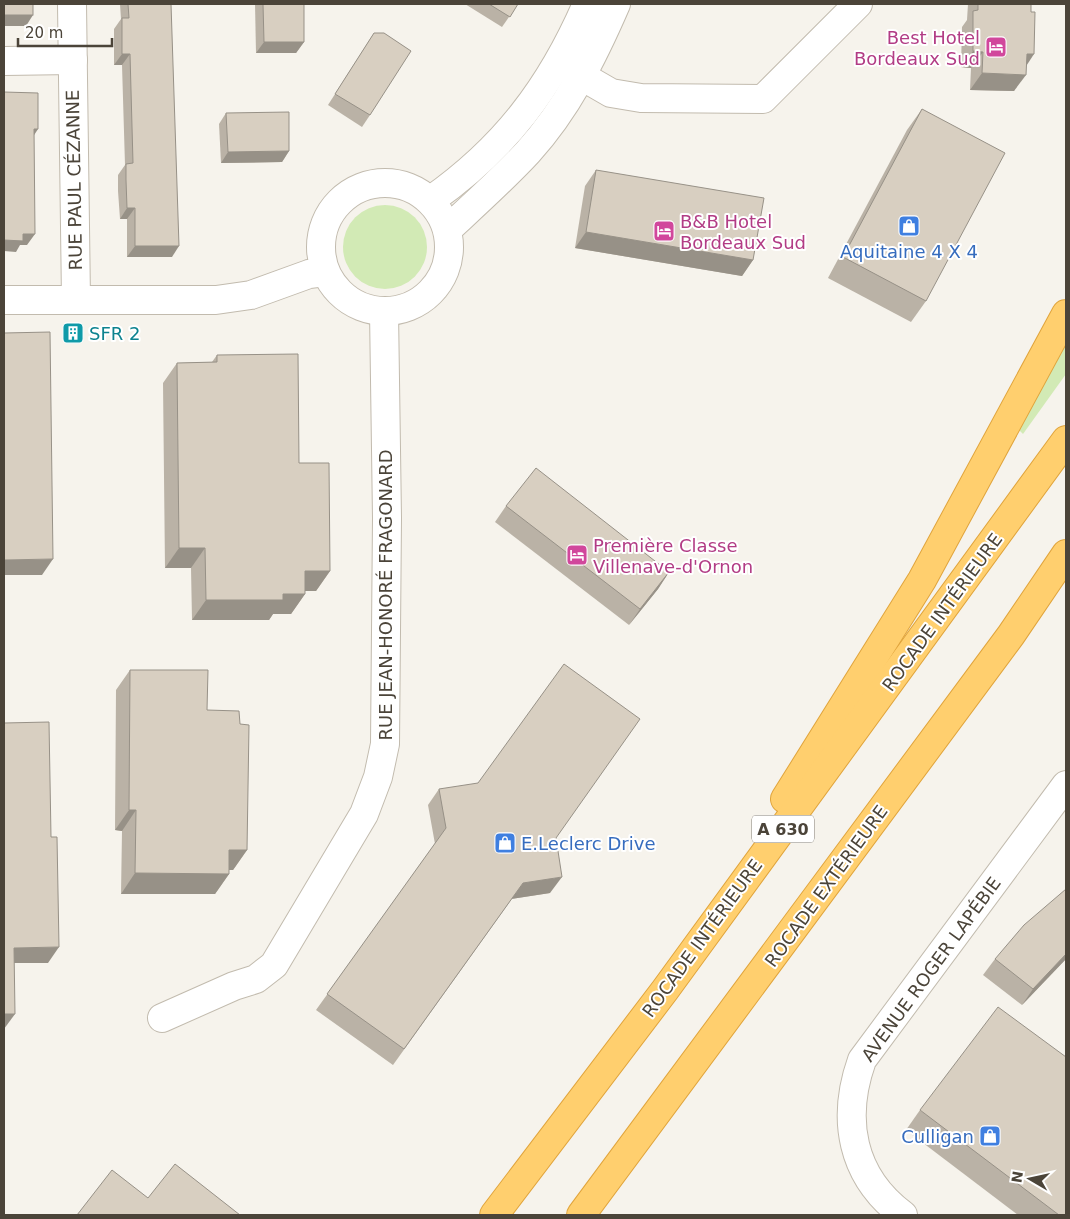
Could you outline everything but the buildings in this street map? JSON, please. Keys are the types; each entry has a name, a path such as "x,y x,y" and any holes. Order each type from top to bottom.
{"highway":[{"path":"665,990 922,580 1066,314"},
{"name":"ROCADE INTÉRIEURE","path":"494,1215 665,990 1066,440"},
{"name":"ROCADE EXTÉRIEURE","path":"581,1215 999,651 1066,554"}],"street":[{"name":"RUE PAUL CÉZANNE","path":"72,4 76,300"},
{"path":"431,200 466,174 508,134 530,107 559,63 586,4"},
{"path":"448,229 528,151 582,78 616,4"},
{"path":"559,63 611,93 641,98 763,99 858,4"},
{"path":"4,61 72,60"},
{"path":"385,181 410,186 431,200 441,214 448,229 450,249 446,269 436,286 421,300 403,309 384,312 365,308 348,300 334,288 325,272 320,247 325,222 339,201 360,186 385,181"},
{"path":"4,300 216,300 251,295 309,274 325,272"},
{"name":"RUE JEAN-HONORÉ FRAGONARD","path":"162,1018 256,979 274,965 364,814 378,777 385,744 387,651 384,312"},
{"name":"AVENUE ROGER LAPÉBIE","path":"903,1215 876,1189 863,1170 856,1151 851,1106 854,1084 862,1060 1066,785"}],"green space":[{"path":"385,205 401,208 415,217 424,231 427,247 424,263 415,277 401,286 385,289 369,286 355,277 346,263 343,247 346,231 355,217 369,208"},
{"path":"1066,335 1066,374 1023,434 1018,429"}],"place":[{"name":"Best Hotel Bordeaux Sud","path":"996,47"},
{"name":"Aquitaine 4 X 4","path":"909,226"},
{"name":"B&B Hotel Bordeaux Sud","path":"664,231"},
{"name":"SFR 2","path":"73,333"},
{"name":"Première Classe Villenave-d'Ornon","path":"577,555"},
{"name":"E.Leclerc Drive","path":"505,843"},
{"name":"Culligan","path":"990,1136"}]}
